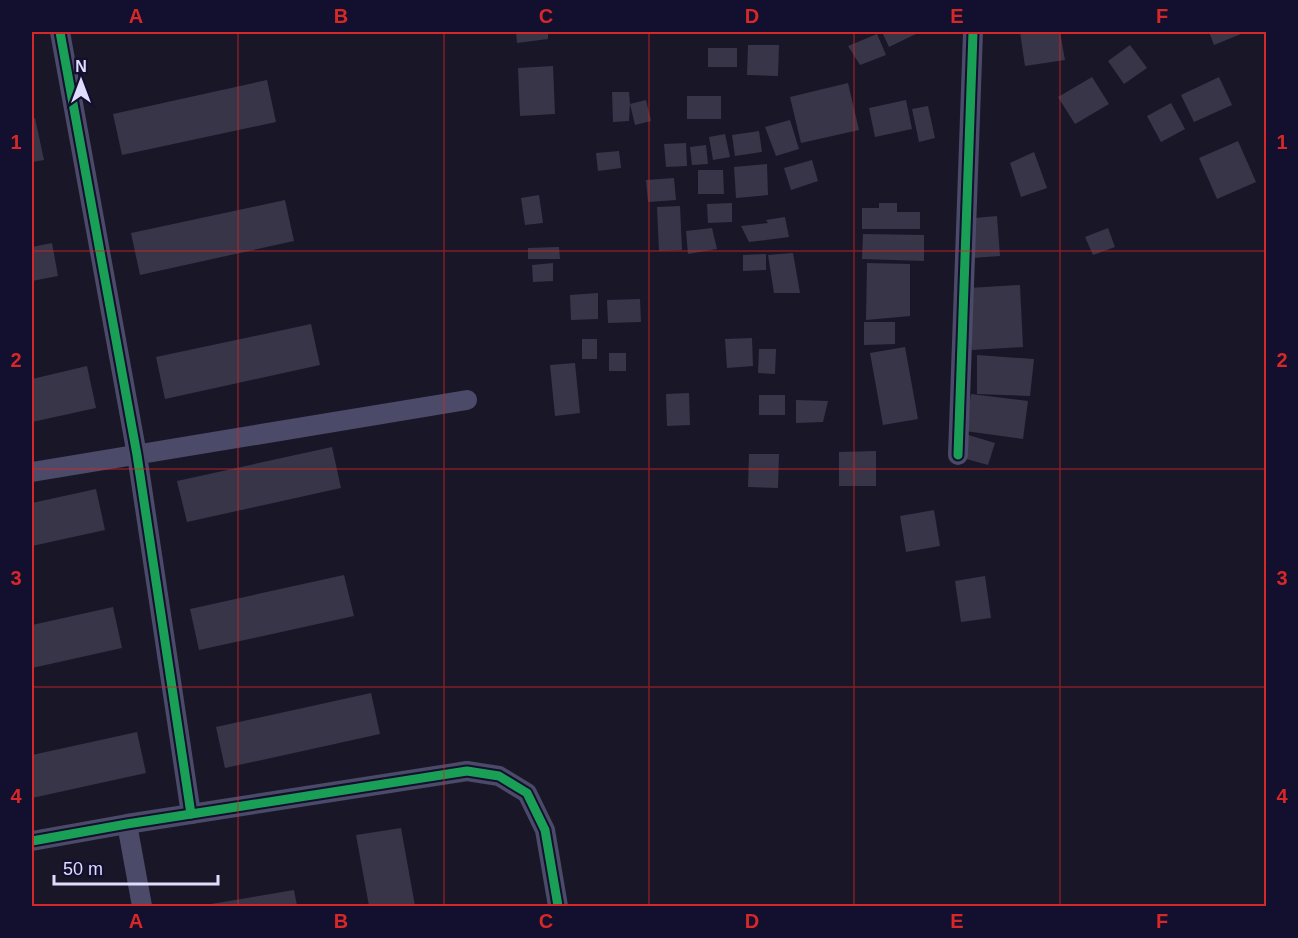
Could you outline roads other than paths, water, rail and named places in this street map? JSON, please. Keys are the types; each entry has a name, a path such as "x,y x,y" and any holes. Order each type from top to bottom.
{"street":[{"path":"60,32 136,455 190,814"},
{"path":"958,455 973,32"},
{"path":"32,472 467,400"},
{"path":"32,842 127,824 467,771 499,777 527,794 545,830 558,906"},
{"path":"127,824 142,906"}]}
